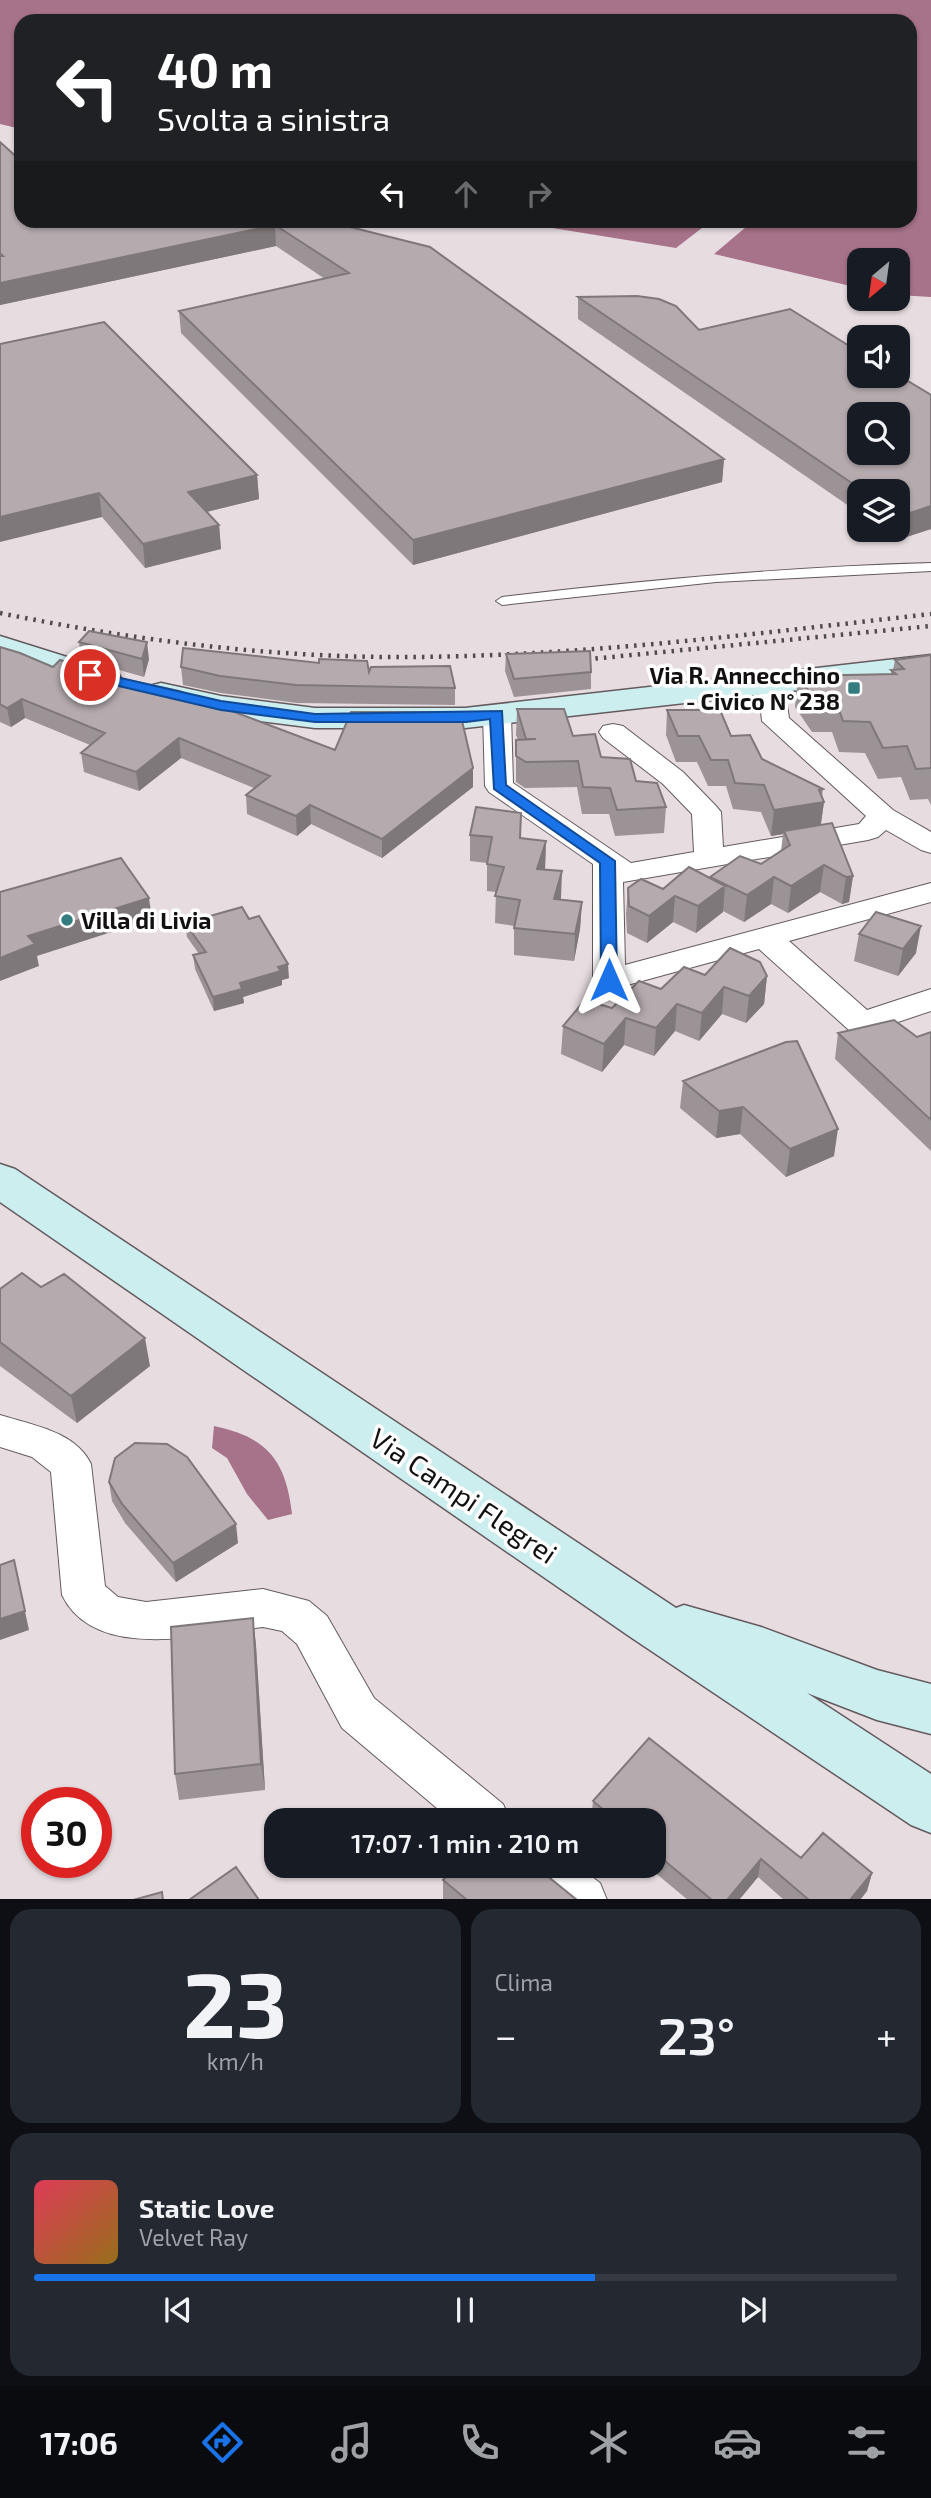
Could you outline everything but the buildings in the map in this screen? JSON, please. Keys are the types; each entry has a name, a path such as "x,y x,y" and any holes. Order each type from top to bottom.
{"street":[{"path":"0,646 112,682 221,706 315,718 466,718 931,665"},
{"path":"771,684 776,721 883,816 931,844"},
{"path":"497,714 499,786 626,873 868,831 883,816"},
{"path":"613,732 673,778 706,812 709,859"},
{"path":"608,861 609,980 931,892"},
{"path":"765,937 862,1023 931,1000"},
{"name":"Via Campi Flegrei","path":"1,1181 648,1619 931,1806"},
{"path":"0,1431 45,1445 71,1464 84,1595 107,1614 146,1621 263,1608 294,1615 312,1630 358,1713 472,1808"},
{"path":"648,1619 761,1651 877,1695 931,1709"},
{"path":"556,1878 583,1899"}],"lane":[{"path":"502,601 585,590 821,569 931,567"}],"shaded area":[{"path":"0,0 931,0 931,297 910,296 910,248 847,248 847,285 714,254 745,228 917,228 917,14 14,14 14,127 0,124"},
{"path":"552,228 702,228 676,248"},
{"path":"214,1426 248,1437 271,1454 285,1479 292,1514 268,1520 247,1494 227,1458 212,1448"}],"railway":[{"path":"0,613 96,631 193,644 290,653 388,657 524,654 592,649 931,614"},
{"path":"570,661 931,626"}],"place":[{"name":"Via R. Annecchino - Civico N° 238","path":"854,688"},
{"name":"Villa di Livia","path":"67,920"}],"route":[{"path":"90,675 221,706 315,718 466,718 497,714 499,786 608,861 609,980"}]}
